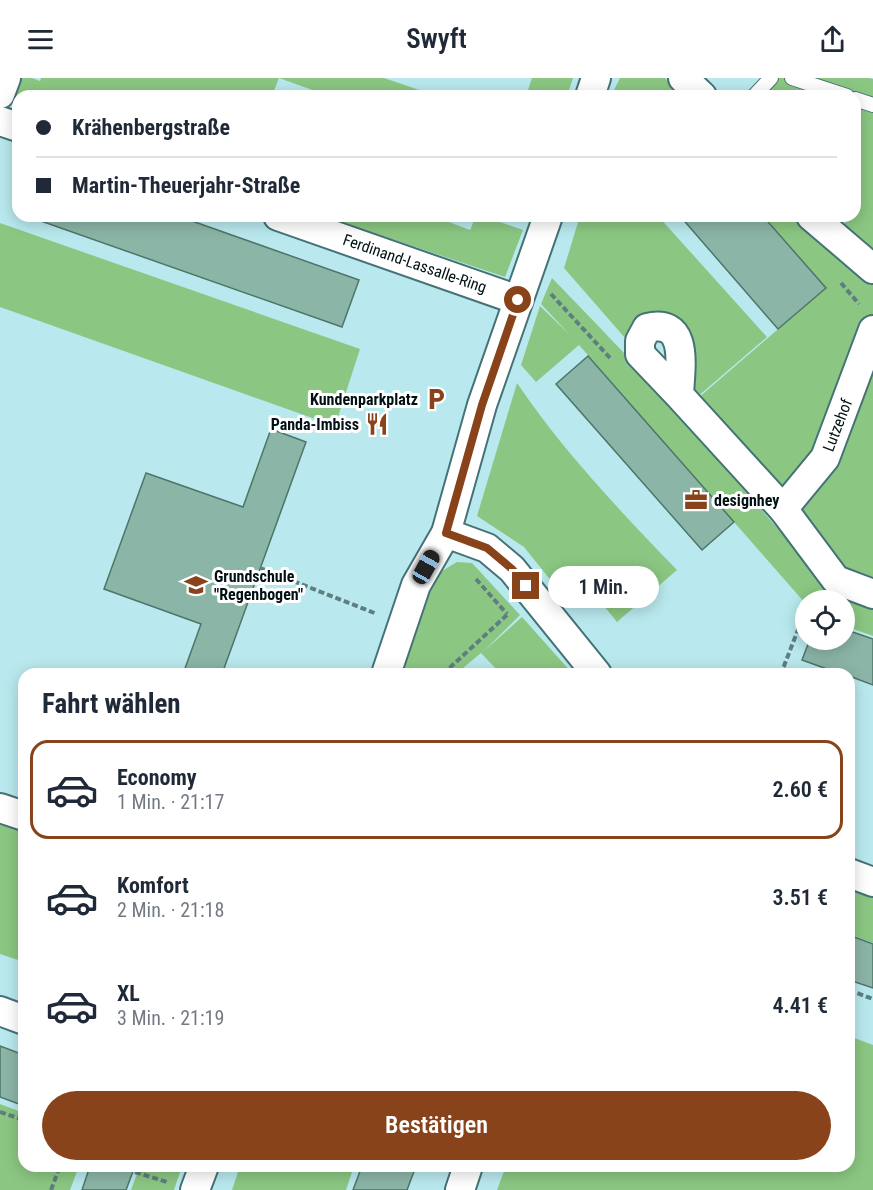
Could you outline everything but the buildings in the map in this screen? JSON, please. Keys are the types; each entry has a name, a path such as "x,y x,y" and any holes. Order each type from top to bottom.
{"street":[{"path":"0,94 6,78"},
{"path":"682,78 695,90"},
{"name":"Ferdinand-Lassalle-Ring","path":"295,222 518,300"},
{"path":"388,668 416,585 446,533 482,405 546,222"},
{"path":"818,222 873,269"},
{"name":"Lutzehof","path":"783,509 825,458 873,330"},
{"path":"679,395 783,509 836,580 873,594"},
{"path":"446,533 487,548 512,569 592,668"},
{"path":"0,807 18,814"},
{"path":"855,875 873,882"},
{"path":"0,1011 18,1018"},
{"path":"186,1188 199,1172"},
{"path":"460,1190 466,1172"}],"lane":[{"path":"760,90 771,78"},
{"path":"792,78 829,90"}],"path":[{"path":"544,286 615,363"},
{"path":"260,568 378,615"},
{"path":"449,668 507,614 471,572"},
{"path":"782,668 795,638"},
{"path":"855,992 873,999"},
{"path":"0,1112 18,1118"},
{"path":"51,1190 58,1172"},
{"path":"135,1172 186,1188"}],"green space":[{"path":"12,78 32,78 40,81 41,78 279,78 274,90 12,90 12,98 7,93"},
{"path":"279,78 384,78 419,90 312,90"},
{"path":"532,78 573,78 569,90 528,90"},
{"path":"620,78 665,78 677,90 614,90"},
{"path":"772,78 790,78 827,90 761,90"},
{"path":"794,78 873,79 873,104 861,100 861,90 830,90"},
{"path":"861,101 873,105 873,279 831,235 845,222 861,222"},
{"path":"341,222 449,222 470,230 473,222 500,222 523,230 505,277"},
{"path":"578,222 663,222 767,337 689,404 672,330 639,354 564,268"},
{"path":"769,222 815,222 873,280 873,328 824,458 783,508 690,405 826,288"},
{"path":"0,223 360,349 335,426 0,307"},
{"path":"552,278 674,407 829,587 828,590 795,592 579,345 536,382 521,365 540,306 570,335 541,304"},
{"path":"873,331 873,591 837,579 784,509"},
{"path":"517,383 553,433 613,503 677,570 617,622 577,573 556,587 524,547 477,516"},
{"path":"457,562 472,563 520,615 484,651 522,617 568,668 495,668 481,653 463,668 395,668 417,586"},
{"path":"836,581 873,595 873,636 855,630 855,590 832,590"},
{"path":"0,808 18,815 18,960 0,954"},
{"path":"855,876 873,883 873,943 855,936"},
{"path":"855,1038 873,1045 873,1190 497,1190 504,1172 855,1172"},
{"path":"0,1104 18,1111 18,1172 77,1172 70,1190 0,1190"},
{"path":"138,1172 180,1172 174,1190 131,1190"},
{"path":"184,1172 201,1172 199,1177"},
{"path":"238,1172 352,1172 346,1190 232,1190"}],"place":[{"name":"Kundenparkplatz","path":"436,399"},
{"name":"Panda-Imbiss","path":"377,424"},
{"name":"designhey","path":"696,500"},
{"name":"Grundschule \"Regenbogen\"","path":"196,585"}],"route":[{"path":"518,300 482,405 446,533 487,548 512,569 526,586"}]}
